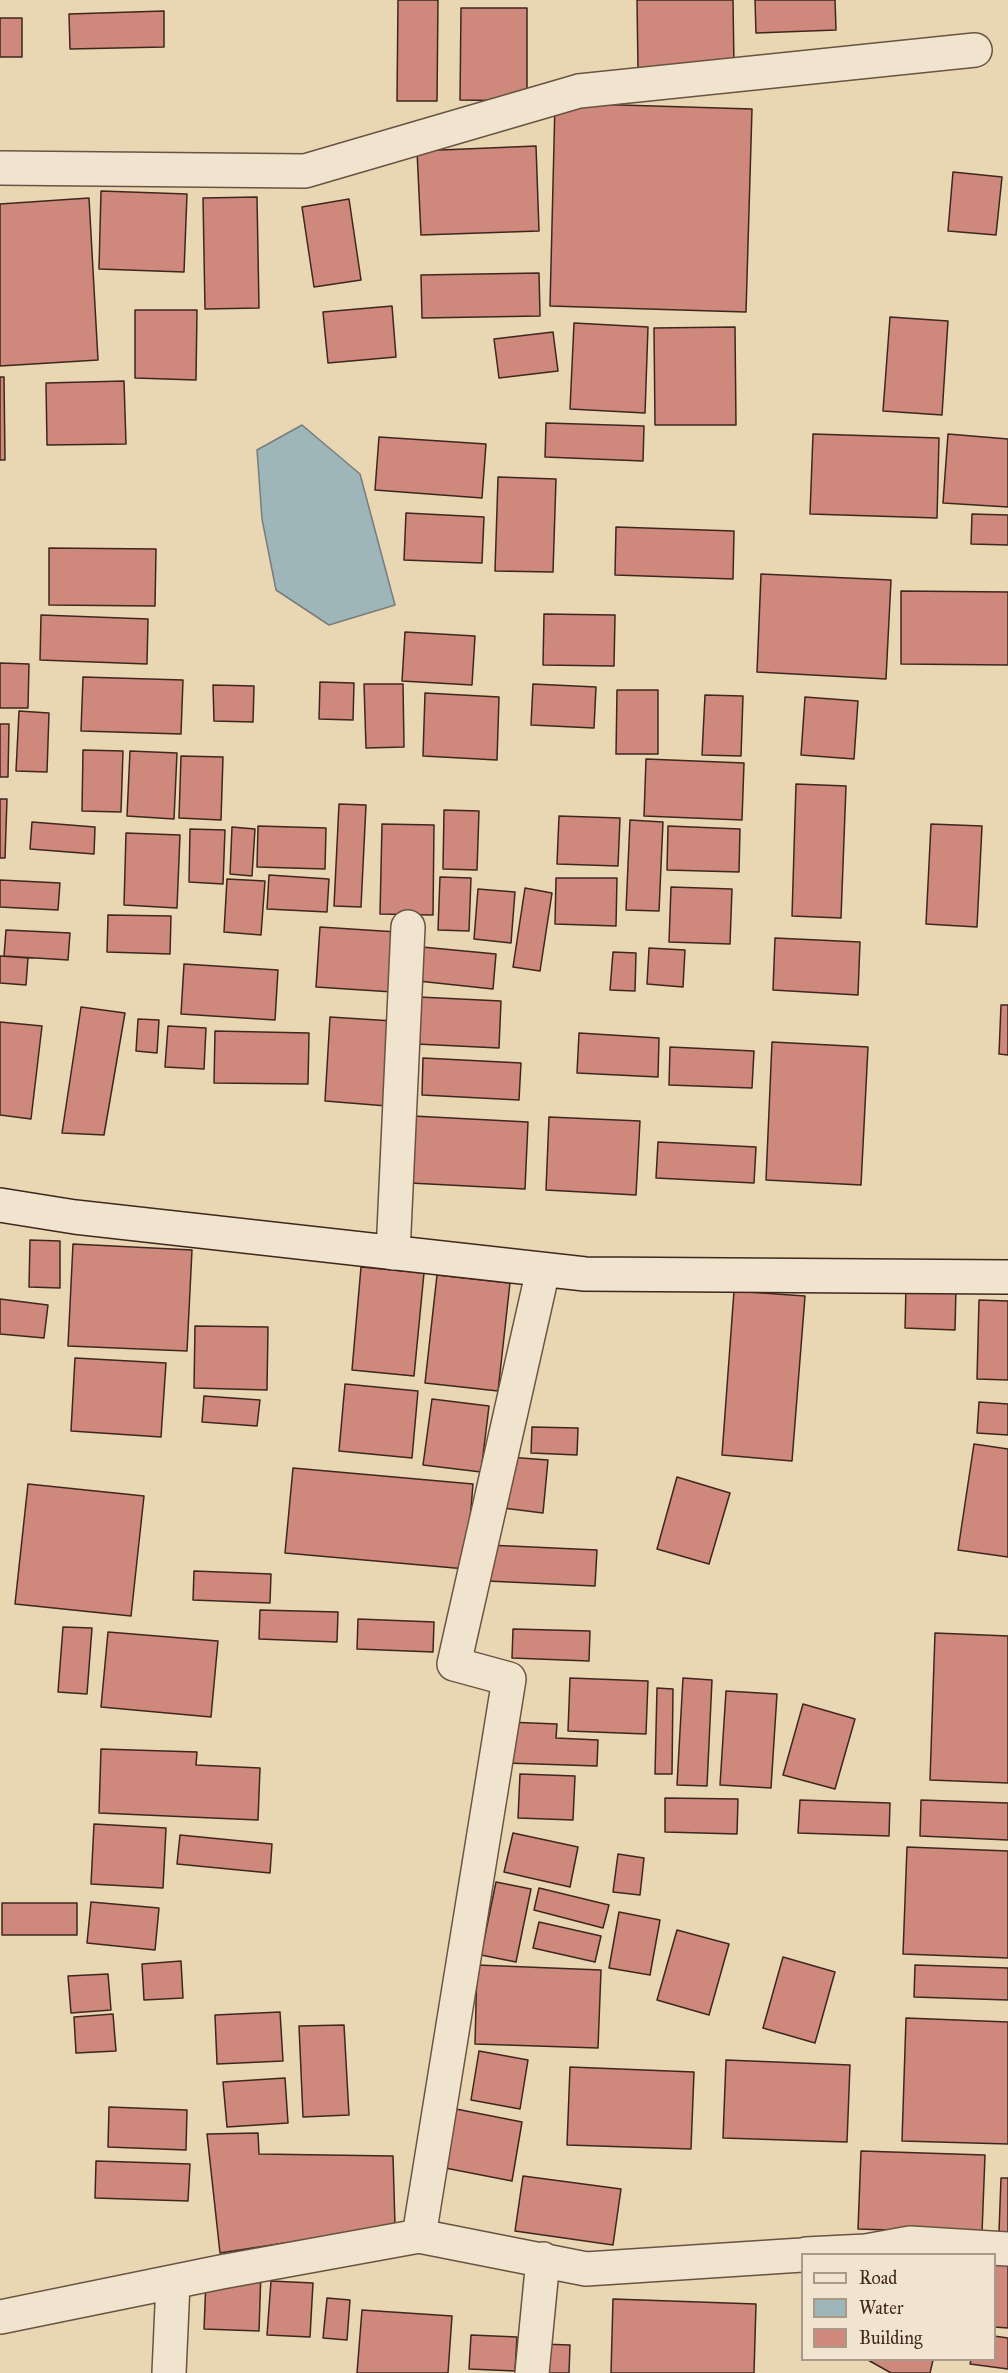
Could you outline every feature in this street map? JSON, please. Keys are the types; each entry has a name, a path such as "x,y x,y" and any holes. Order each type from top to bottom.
{"street":[{"path":"0,168 305,171 579,91 975,50"},
{"path":"393,1253 408,927"},
{"path":"0,1205 75,1217 585,1274 1008,1277"},
{"path":"419,2236 508,1679 454,1664 543,1270"},
{"path":"0,2317 419,2236 586,2269 801,2255"},
{"path":"835,2253 866,2251 910,2243 1008,2248"},
{"path":"532,2373 543,2259"},
{"path":"169,2373 173,2283"}],"water":[{"path":"302,425 360,474 395,605 329,625 276,590 262,519 257,450"}],"building":[{"path":"398,0 438,0 437,101 397,101"},
{"path":"637,0 733,0 734,68 638,69"},
{"path":"755,0 835,0 836,30 756,33"},
{"path":"461,8 527,8 527,101 460,100"},
{"path":"164,11 164,47 70,49 69,14"},
{"path":"0,18 22,18 22,57 0,57"},
{"path":"555,103 752,109 746,312 550,306"},
{"path":"536,146 539,231 421,235 417,151"},
{"path":"953,172 1002,177 996,235 948,231"},
{"path":"101,191 187,194 184,272 99,269"},
{"path":"257,197 259,308 205,309 203,198"},
{"path":"89,198 98,360 0,366 0,204"},
{"path":"349,199 361,280 314,287 302,207"},
{"path":"539,273 540,316 422,318 421,275"},
{"path":"392,306 396,357 328,363 323,312"},
{"path":"135,310 197,310 196,380 135,378"},
{"path":"890,317 948,321 942,415 883,411"},
{"path":"574,323 648,327 645,413 570,409"},
{"path":"735,327 736,425 655,425 654,328"},
{"path":"553,332 558,371 499,378 494,339"},
{"path":"0,377 4,377 5,460 0,460"},
{"path":"124,381 126,444 47,445 46,383"},
{"path":"546,423 644,426 643,461 545,457"},
{"path":"813,434 939,438 937,518 810,514"},
{"path":"948,434 1008,439 1008,507 943,503"},
{"path":"379,437 486,444 482,498 375,490"},
{"path":"498,477 556,479 553,572 495,571"},
{"path":"406,513 484,517 482,563 404,560"},
{"path":"972,514 1008,515 1008,545 971,544"},
{"path":"616,527 734,531 733,579 615,575"},
{"path":"49,548 156,549 155,606 49,605"},
{"path":"761,574 891,580 886,679 757,672"},
{"path":"901,591 1008,592 1008,665 901,664"},
{"path":"544,614 615,615 614,666 543,665"},
{"path":"41,615 148,619 147,664 40,660"},
{"path":"405,632 475,636 472,685 402,681"},
{"path":"0,663 29,664 28,708 0,708"},
{"path":"83,677 183,680 181,734 81,731"},
{"path":"320,682 354,683 353,720 319,719"},
{"path":"364,684 403,684 404,747 366,748"},
{"path":"533,684 596,687 594,728 531,725"},
{"path":"213,685 254,686 253,722 214,721"},
{"path":"617,690 658,690 658,754 616,754"},
{"path":"425,693 499,697 497,760 423,756"},
{"path":"705,695 743,696 741,756 702,755"},
{"path":"805,697 858,701 854,759 801,755"},
{"path":"19,711 49,713 47,772 16,771"},
{"path":"0,724 9,724 8,777 0,777"},
{"path":"83,750 123,751 121,812 82,811"},
{"path":"130,751 177,753 174,819 127,816"},
{"path":"181,756 223,757 221,820 179,818"},
{"path":"646,759 744,763 742,820 644,816"},
{"path":"796,784 846,786 841,918 792,916"},
{"path":"0,799 7,799 5,858 0,858"},
{"path":"339,804 366,805 361,907 334,906"},
{"path":"444,810 479,811 477,870 443,869"},
{"path":"559,816 620,818 618,866 557,864"},
{"path":"630,820 663,822 659,911 626,910"},
{"path":"32,822 95,827 94,854 30,849"},
{"path":"382,824 434,825 433,915 380,914"},
{"path":"931,824 982,826 977,927 926,924"},
{"path":"258,826 326,828 325,869 257,867"},
{"path":"668,826 740,829 739,872 667,870"},
{"path":"232,827 255,829 252,876 230,874"},
{"path":"190,829 225,830 223,884 189,882"},
{"path":"126,833 180,835 177,908 124,905"},
{"path":"269,875 329,879 327,912 267,909"},
{"path":"440,877 471,878 469,931 438,930"},
{"path":"556,878 617,878 616,926 555,924"},
{"path":"227,879 265,881 261,935 224,932"},
{"path":"0,880 60,883 58,910 0,907"},
{"path":"671,887 732,889 730,944 669,942"},
{"path":"525,888 552,893 540,971 513,967"},
{"path":"478,889 515,892 511,943 474,939"},
{"path":"108,915 171,916 170,954 107,952"},
{"path":"320,927 397,932 393,992 316,987"},
{"path":"6,930 70,933 68,960 4,956"},
{"path":"775,938 860,942 858,995 773,990"},
{"path":"422,947 496,954 493,989 418,981"},
{"path":"649,948 685,950 683,987 647,984"},
{"path":"613,952 636,953 635,991 610,990"},
{"path":"0,956 28,958 26,985 0,983"},
{"path":"184,964 278,970 275,1020 181,1014"},
{"path":"419,997 501,1001 499,1048 416,1044"},
{"path":"1001,1005 1008,1005 1008,1055 999,1054"},
{"path":"81,1007 125,1013 104,1135 62,1133"},
{"path":"330,1017 393,1021 387,1106 325,1101"},
{"path":"138,1019 159,1020 157,1053 136,1051"},
{"path":"0,1022 42,1026 31,1119 0,1115"},
{"path":"168,1026 206,1028 204,1069 165,1067"},
{"path":"215,1031 309,1033 308,1084 214,1083"},
{"path":"579,1033 659,1038 658,1077 577,1073"},
{"path":"772,1042 868,1047 861,1185 766,1180"},
{"path":"670,1047 754,1051 752,1088 669,1085"},
{"path":"423,1058 521,1063 519,1100 422,1095"},
{"path":"413,1116 528,1122 525,1189 410,1183"},
{"path":"549,1117 640,1121 636,1195 546,1190"},
{"path":"658,1142 756,1147 754,1183 656,1178"},
{"path":"30,1240 60,1241 60,1288 29,1287"},
{"path":"73,1244 192,1250 187,1351 68,1346"},
{"path":"361,1267 424,1273 414,1376 352,1370"},
{"path":"437,1275 510,1283 498,1391 425,1383"},
{"path":"906,1285 956,1287 955,1330 905,1328"},
{"path":"734,1291 805,1296 792,1461 722,1455"},
{"path":"0,1299 48,1305 44,1338 0,1334"},
{"path":"979,1300 1008,1301 1008,1380 977,1379"},
{"path":"195,1326 268,1327 267,1390 194,1388"},
{"path":"75,1358 166,1363 161,1437 71,1431"},
{"path":"345,1384 418,1391 412,1458 339,1451"},
{"path":"204,1396 260,1400 257,1426 202,1422"},
{"path":"432,1399 489,1406 481,1472 423,1465"},
{"path":"979,1402 1008,1404 1008,1435 977,1433"},
{"path":"532,1427 578,1428 577,1455 531,1453"},
{"path":"974,1444 1008,1449 1008,1557 958,1550"},
{"path":"508,1457 548,1460 543,1513 503,1508"},
{"path":"293,1468 473,1484 466,1569 285,1553"},
{"path":"677,1477 730,1493 709,1564 657,1549"},
{"path":"28,1484 144,1496 131,1616 15,1604"},
{"path":"488,1545 597,1550 595,1586 487,1581"},
{"path":"194,1571 271,1574 270,1603 193,1600"},
{"path":"260,1610 338,1612 337,1642 259,1639"},
{"path":"358,1619 434,1622 433,1652 357,1649"},
{"path":"63,1627 92,1628 87,1694 58,1692"},
{"path":"513,1629 590,1631 589,1661 512,1658"},
{"path":"108,1632 218,1641 211,1717 101,1707"},
{"path":"935,1633 1008,1636 1008,1783 930,1780"},
{"path":"570,1678 648,1681 646,1734 568,1731"},
{"path":"683,1678 712,1680 707,1786 677,1785"},
{"path":"657,1688 673,1689 672,1774 655,1774"},
{"path":"726,1691 777,1694 771,1788 720,1785"},
{"path":"803,1704 855,1719 835,1789 783,1775"},
{"path":"507,1722 557,1724 556,1738 598,1740 597,1766 506,1763"},
{"path":"101,1749 197,1752 196,1765 260,1768 258,1820 99,1813"},
{"path":"520,1774 575,1776 573,1820 518,1818"},
{"path":"665,1798 738,1799 737,1834 665,1832"},
{"path":"800,1800 890,1803 889,1836 798,1833"},
{"path":"921,1800 1008,1803 1008,1840 920,1836"},
{"path":"94,1824 166,1828 163,1888 91,1884"},
{"path":"513,1833 578,1847 570,1887 504,1872"},
{"path":"180,1835 272,1844 270,1873 177,1864"},
{"path":"907,1847 1008,1851 1008,1958 903,1954"},
{"path":"618,1854 644,1858 640,1895 613,1892"},
{"path":"496,1882 531,1889 516,1962 481,1955"},
{"path":"539,1888 609,1905 603,1928 534,1910"},
{"path":"91,1902 159,1908 155,1950 87,1943"},
{"path":"2,1903 77,1903 77,1935 2,1935"},
{"path":"619,1912 660,1920 650,1975 609,1968"},
{"path":"539,1922 601,1936 595,1962 533,1948"},
{"path":"677,1930 729,1944 709,2015 657,2000"},
{"path":"783,1957 835,1972 815,2043 763,2028"},
{"path":"181,1961 183,1998 144,2000 142,1964"},
{"path":"477,1965 601,1970 598,2048 475,2044"},
{"path":"915,1965 1008,1968 1008,2000 914,1997"},
{"path":"108,1974 111,2010 71,2013 68,1976"},
{"path":"280,2012 283,2061 217,2064 215,2015"},
{"path":"113,2014 116,2051 76,2053 74,2017"},
{"path":"906,2018 1008,2022 1008,2144 902,2141"},
{"path":"344,2025 349,2115 303,2117 299,2026"},
{"path":"479,2051 528,2060 520,2109 471,2100"},
{"path":"726,2060 850,2065 847,2142 723,2138"},
{"path":"570,2067 694,2072 691,2149 567,2145"},
{"path":"285,2078 288,2123 227,2127 223,2082"},
{"path":"109,2107 187,2110 186,2150 108,2147"},
{"path":"451,2108 522,2122 512,2181 440,2167"},
{"path":"258,2133 259,2154 393,2156 395,2226 220,2253 207,2134"},
{"path":"861,2151 985,2155 982,2233 858,2229"},
{"path":"96,2161 190,2164 188,2201 95,2198"},
{"path":"523,2176 621,2189 613,2245 515,2231"},
{"path":"1001,2178 1008,2178 1008,2233 999,2232"},
{"path":"996,2260 1008,2261 1008,2328 996,2327"},
{"path":"261,2271 259,2331 204,2329 206,2280"},
{"path":"271,2281 313,2283 310,2337 267,2335"},
{"path":"327,2298 350,2300 347,2340 323,2338"},
{"path":"613,2299 756,2304 754,2373 611,2373"},
{"path":"362,2310 452,2316 448,2373 357,2373"},
{"path":"471,2335 517,2337 515,2371 469,2369"},
{"path":"996,2336 1008,2338 1008,2369 970,2364 971,2361 996,2361"},
{"path":"541,2344 570,2345 569,2373 540,2373"},
{"path":"870,2361 933,2361 930,2373 891,2373"}]}
